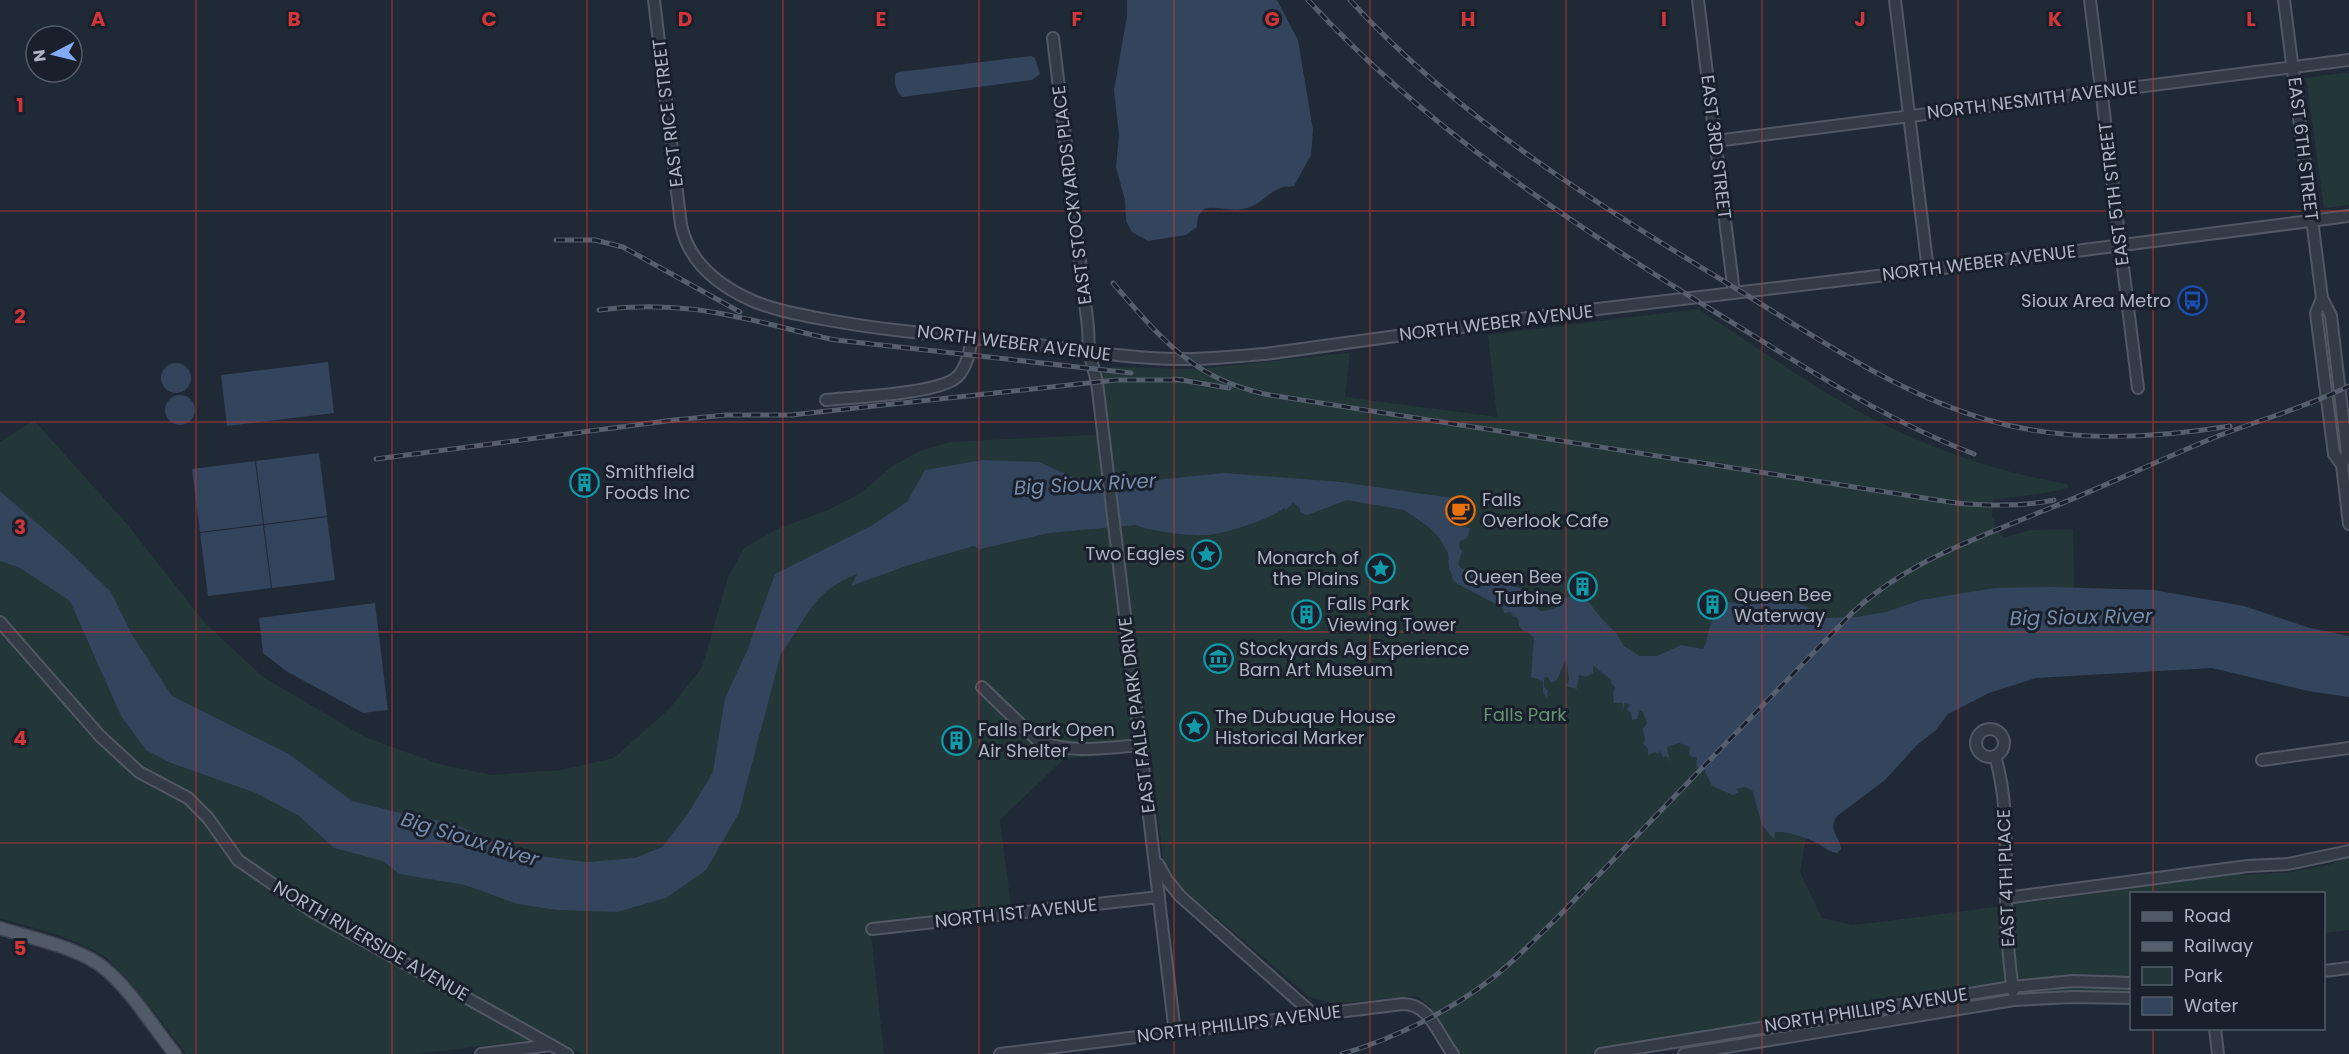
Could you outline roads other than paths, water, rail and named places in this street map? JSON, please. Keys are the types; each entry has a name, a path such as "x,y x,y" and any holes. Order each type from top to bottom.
{"main road":[{"path":"0,928 84,955 103,967 116,978 175,1054"}],"street":[{"name":"EAST RICE STREET","path":"654,0 681,225"},
{"name":"EAST 3RD STREET","path":"1698,0 1734,293"},
{"path":"1895,0 1928,270"},
{"name":"EAST 5TH STREET","path":"2090,0 2138,388"},
{"name":"EAST 6TH STREET","path":"2284,0 2322,298 2316,313 2334,454 2342,465 2349,524"},
{"name":"EAST STOCKYARDS PLACE","path":"1053,38 1088,327 1089,352"},
{"name":"NORTH NESMITH AVENUE","path":"1716,141 2349,60"},
{"name":"NORTH WEBER AVENUE","path":"681,225 687,246 705,271 754,301 783,311 841,323 1089,352 1177,359 1237,356 2349,216"},
{"path":"826,400 914,391 944,384 958,376 963,369 972,338"},
{"name":"EAST FALLS PARK DRIVE","path":"1089,352 1094,369 1106,460 1154,856 1167,880 1180,896 1313,1014"},
{"name":"NORTH RIVERSIDE AVENUE","path":"0,622 100,736 140,772 188,798 198,807 238,860 313,912 551,1045"},
{"path":"981,687 1038,741 1094,749 1140,745"},
{"path":"2262,760 2349,748"},
{"name":"EAST 4TH PLACE","path":"1995,756 2001,778 2007,841 2006,898 2014,1000"},
{"path":"2006,898 2248,866 2288,864 2349,851"},
{"path":"1154,856 1175,1033"},
{"name":"NORTH 1ST AVENUE","path":"872,929 1159,897"},
{"path":"2325,971 2349,968"},
{"name":"NORTH PHILLIPS AVENUE","path":"1601,1054 1632,1051 2012,987 2073,981 2130,983"},
{"name":"NORTH PHILLIPS AVENUE","path":"1684,1054 2014,1000 2072,996 2130,998"},
{"name":"NORTH PHILLIPS AVENUE","path":"1000,1054 1313,1014 1412,1004 1425,1012 1453,1054"},
{"path":"2215,1030 2218,1054"},
{"path":"481,1054 551,1045 567,1054"}],"water":[{"path":"1127,0 1277,0 1298,40 1313,130 1311,155 1294,186 1280,188 1247,208 1204,209 1198,216 1197,227 1186,235 1148,241 1132,232 1126,221 1125,200 1116,167 1119,135 1114,90 1127,16"},
{"path":"1031,56 1035,58 1040,74 1032,80 902,97 896,86 895,76 899,72"},
{"path":"328,362 334,413 227,426 221,375"},
{"path":"176,363 187,367 191,378 187,389 176,393 165,389 161,378 165,367"},
{"path":"180,395 186,396 194,404 194,416 186,424 180,425 174,424 166,416 165,410 166,404 174,396"},
{"path":"319,453 327,516 264,524 256,461"},
{"path":"983,460 1039,462 1079,480 1145,481 1224,473 1341,482 1452,498 1450,525 1470,528 1467,538 1460,541 1459,546 1462,552 1458,564 1462,569 1487,580 1522,588 1540,611 1555,609 1561,600 1570,596 1587,600 1617,634 1624,646 1640,656 1657,656 1681,645 1703,649 1710,626 1719,615 1722,601 1744,604 1771,592 1809,608 1825,618 1856,617 1886,612 1921,600 1995,588 2154,590 2244,606 2310,628 2349,636 2349,697 2308,691 2212,668 2036,678 1989,693 1948,714 1935,731 1917,745 1885,780 1837,816 1833,826 1841,849 1837,853 1809,839 1792,834 1775,832 1774,839 1762,825 1752,790 1745,787 1736,789 1739,792 1733,795 1712,786 1704,769 1696,767 1697,757 1689,754 1690,747 1679,743 1669,746 1667,748 1671,764 1668,757 1664,756 1663,759 1661,751 1648,755 1648,749 1643,743 1645,741 1643,729 1647,723 1643,712 1640,710 1637,719 1632,720 1631,713 1626,709 1630,705 1625,703 1622,712 1623,703 1614,703 1615,687 1611,683 1612,662 1597,663 1593,667 1593,673 1586,677 1579,675 1577,689 1567,686 1569,679 1566,659 1557,680 1551,683 1548,677 1544,678 1544,687 1548,691 1547,698 1543,692 1543,681 1531,677 1534,638 1526,631 1524,632 1519,626 1518,618 1513,617 1511,612 1504,613 1501,597 1497,591 1481,585 1478,587 1465,581 1458,585 1449,569 1448,553 1440,539 1430,528 1404,510 1347,500 1307,515 1300,512 1300,508 1293,503 1286,510 1284,508 1258,521 1212,534 1168,533 1136,525 1049,533 980,549 973,546 909,565 851,586 857,574 839,583 813,606 781,653 739,813 706,870 666,898 617,912 557,910 518,904 465,885 399,874 383,861 334,848 299,816 256,793 171,763 146,750 121,716 70,601 20,568 0,561 0,491 69,551 111,592 132,635 172,696 289,754 352,801 420,818 450,822 506,846 539,856 587,862 635,858 662,847 687,815 713,772 725,698 747,651 775,574 871,526 907,502 925,470"},
{"path":"255,461 263,524 200,532 192,469"},
{"path":"327,517 335,580 272,588 264,525"},
{"path":"263,525 271,588 208,596 200,533"},
{"path":"375,603 388,710 363,713 286,671 263,653 259,618"}],"waterway":[{"name":"Big Sioux River","path":"1460,576 1522,609"},
{"name":"Big Sioux River","path":"1584,648 1623,679 1628,686"}],"railway":[{"path":"1308,0 1401,91 1451,132 1503,172 1610,246 1844,390 1908,425 1974,454"},
{"path":"1350,0 1438,85 1534,159 1636,227 1830,346 1891,380 1954,409 1988,420 2048,432 2139,436 2230,426"},
{"path":"556,240 595,240 623,247 740,312"},
{"path":"1113,283 1162,337 1189,361 1225,381 1264,394 1956,503 2005,505 2054,500"},
{"path":"599,310 635,307 689,309 754,320 836,340 1131,373"},
{"path":"1175,379 1229,388"},
{"path":"376,459 674,420 727,415 791,415 1116,380 1183,380"},
{"path":"1342,1054 1381,1041 1438,1014 1474,992 1508,965 1558,917 1852,613 1895,579 1967,542 2218,436 2301,407 2349,386"}],"place":[{"name":"Sioux Area Metro","path":"2192,301"},
{"name":"Smithfield Foods Inc","path":"584,482"},
{"name":"Falls Overlook Cafe","path":"1461,510"},
{"name":"Two Eagles","path":"1206,554"},
{"name":"Monarch of the Plains","path":"1380,568"},
{"name":"Queen Bee Turbine","path":"1583,587"},
{"name":"Queen Bee Waterway","path":"1713,605"},
{"name":"Falls Park Viewing Tower","path":"1306,614"},
{"name":"Stockyards Ag Experience Barn Art Museum","path":"1218,659"},
{"name":"The Dubuque House Historical Marker","path":"1194,727"},
{"name":"Falls Park Open Air Shelter","path":"957,740"}],"park label":[{"name":"Falls Park","path":"1525,715"}]}
